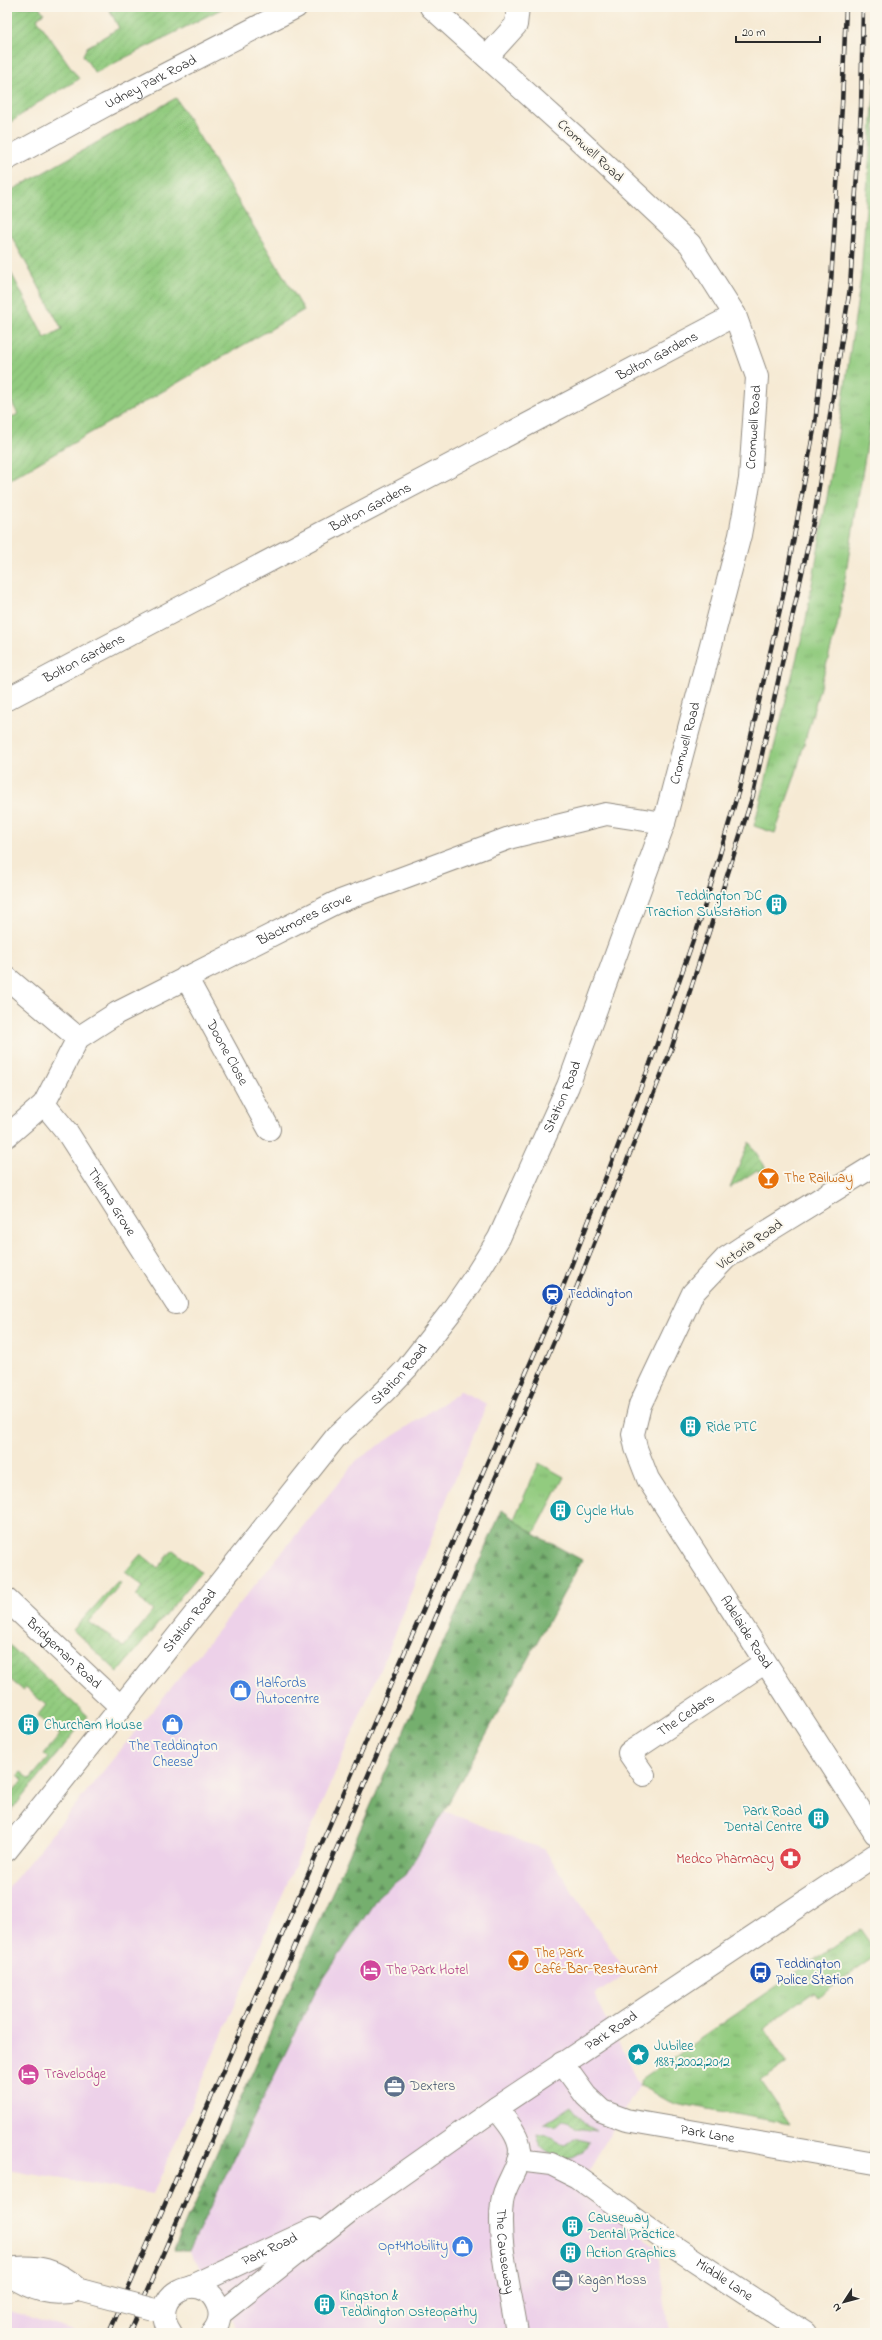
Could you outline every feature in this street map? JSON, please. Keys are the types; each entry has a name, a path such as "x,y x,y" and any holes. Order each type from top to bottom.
{"street":[{"name":"Udney Park Road","path":"7,159 113,101 296,7"},
{"name":"Cromwell Road","path":"431,7 690,244 735,315 757,378 750,479 740,535 664,823"},
{"path":"487,57 516,25 518,7"},
{"name":"Bolton Gardens","path":"7,699 735,315"},
{"name":"Blackmores Grove","path":"78,1038 117,1013 335,903 512,837 606,814 664,823"},
{"name":"Station Road","path":"7,1850 336,1437 385,1392 407,1368 450,1313 499,1238 568,1086 664,823"},
{"name":"Doone Close","path":"186,977 269,1129"},
{"path":"7,978 78,1038 44,1104 7,1136"},
{"name":"Thelma Grove","path":"44,1104 72,1139 176,1303"},
{"name":"Victoria Road","path":"634,1425 640,1405 693,1294 708,1276 726,1258 738,1250 873,1169"},
{"name":"Adelaide Road","path":"634,1425 633,1434 636,1448 648,1479 764,1663 875,1833"},
{"name":"Bridgeman Road","path":"7,1600 121,1707"},
{"name":"The Cedars","path":"644,1775 629,1753 764,1663"},
{"name":"Park Road","path":"216,2324 350,2211 562,2063 875,1855"},
{"name":"Park Lane","path":"562,2063 586,2096 602,2111 626,2120 875,2163"},
{"name":"The Causeway","path":"496,2108 518,2142 518,2160 502,2199 500,2219 517,2333"},
{"name":"Middle Lane","path":"518,2160 551,2164 577,2177 673,2246 805,2333"},
{"name":"Park Road","path":"158,2310 166,2304 174,2294 350,2211"},
{"path":"7,2269 38,2267 67,2278 80,2290"},
{"path":"7,2274 21,2283 52,2294 63,2294 80,2290 158,2310 171,2333"},
{"path":"189,2287 198,2287 208,2292 215,2299 216,2324"}],"shaded area":[{"path":"459,1390 487,1404 449,1493 396,1632 153,2194 7,2170 7,1889 357,1460 457,1394"},
{"path":"444,1811 545,1850 627,1973 595,1995 639,2085 577,2190 657,2247 669,2333 237,2333 236,2326 189,2251 316,1990 380,1894 405,1875"},
{"path":"7,2310 81,2333 7,2333"}],"green space":[{"path":"7,7 39,7 44,13 37,19 79,79 36,104 7,125"},
{"path":"108,7 225,7 95,73 83,55 87,47 119,28"},
{"path":"875,77 875,396 837,627 795,776 775,833 754,826 805,625 838,434 861,277"},
{"path":"176,98 304,310 7,481 7,407 12,417 18,414 7,394 7,265 45,338 62,329 7,228 7,193"},
{"path":"749,1142 766,1168 759,1172 757,1170 730,1188"},
{"path":"539,1463 564,1477 534,1534 514,1519"},
{"path":"502,1510 534,1534 582,1560 444,1811 405,1875 380,1894 316,1990 189,2251 173,2251"},
{"path":"173,1550 201,1572 118,1672 73,1630 118,1581 121,1583 89,1622 124,1647 153,1611 136,1596 143,1586 125,1572 141,1554 158,1568"},
{"path":"7,1643 88,1716 7,1816 7,1798 23,1780 18,1775 21,1772 30,1779 48,1758 44,1754 60,1735 37,1716 46,1705 26,1688 23,1690 7,1677"},
{"path":"860,1929 875,1950 875,1957 818,1997 814,1992 763,2028 787,2063 761,2081 790,2124 670,2102 639,2085 643,2078"},
{"path":"571,2106 587,2126 596,2131 575,2128 568,2121 563,2120 556,2126 544,2124"},
{"path":"536,2133 553,2136 561,2144 566,2145 574,2138 589,2142 582,2152 567,2160 551,2154 543,2149"}],"railway":[{"path":"109,2333 559,1297 650,1064 702,915 739,789 783,596 815,424 831,282 842,105 846,7"},
{"path":"129,2333 570,1304 671,1050 753,795 814,518 850,288 861,109 863,7"}],"place":[{"name":"Teddington DC Traction Substation","path":"777,904"},
{"name":"The Railway","path":"768,1178"},
{"name":"Teddington","path":"553,1294"},
{"name":"Ride PTC","path":"690,1427"},
{"name":"Cycle Hub","path":"560,1511"},
{"name":"Halfords Autocentre","path":"240,1691"},
{"name":"The Teddington Cheese","path":"173,1724"},
{"name":"Churcham House","path":"28,1725"},
{"name":"Park Road Dental Centre","path":"818,1819"},
{"name":"Medco Pharmacy","path":"790,1859"},
{"name":"The Park Café-Bar-Restaurant","path":"519,1961"},
{"name":"The Park Hotel","path":"370,1970"},
{"name":"Teddington Police Station","path":"761,1972"},
{"name":"Jubilee 1887,2002,2012","path":"639,2054"},
{"name":"Travelodge","path":"29,2074"},
{"name":"Dexters","path":"394,2086"},
{"name":"Causeway Dental Practice","path":"572,2226"},
{"name":"Opt4Mobility","path":"463,2246"},
{"name":"Action Graphics","path":"570,2253"},
{"name":"Kagan Moss","path":"563,2280"},
{"name":"Kingston & Teddington Osteopathy","path":"324,2304"}]}
